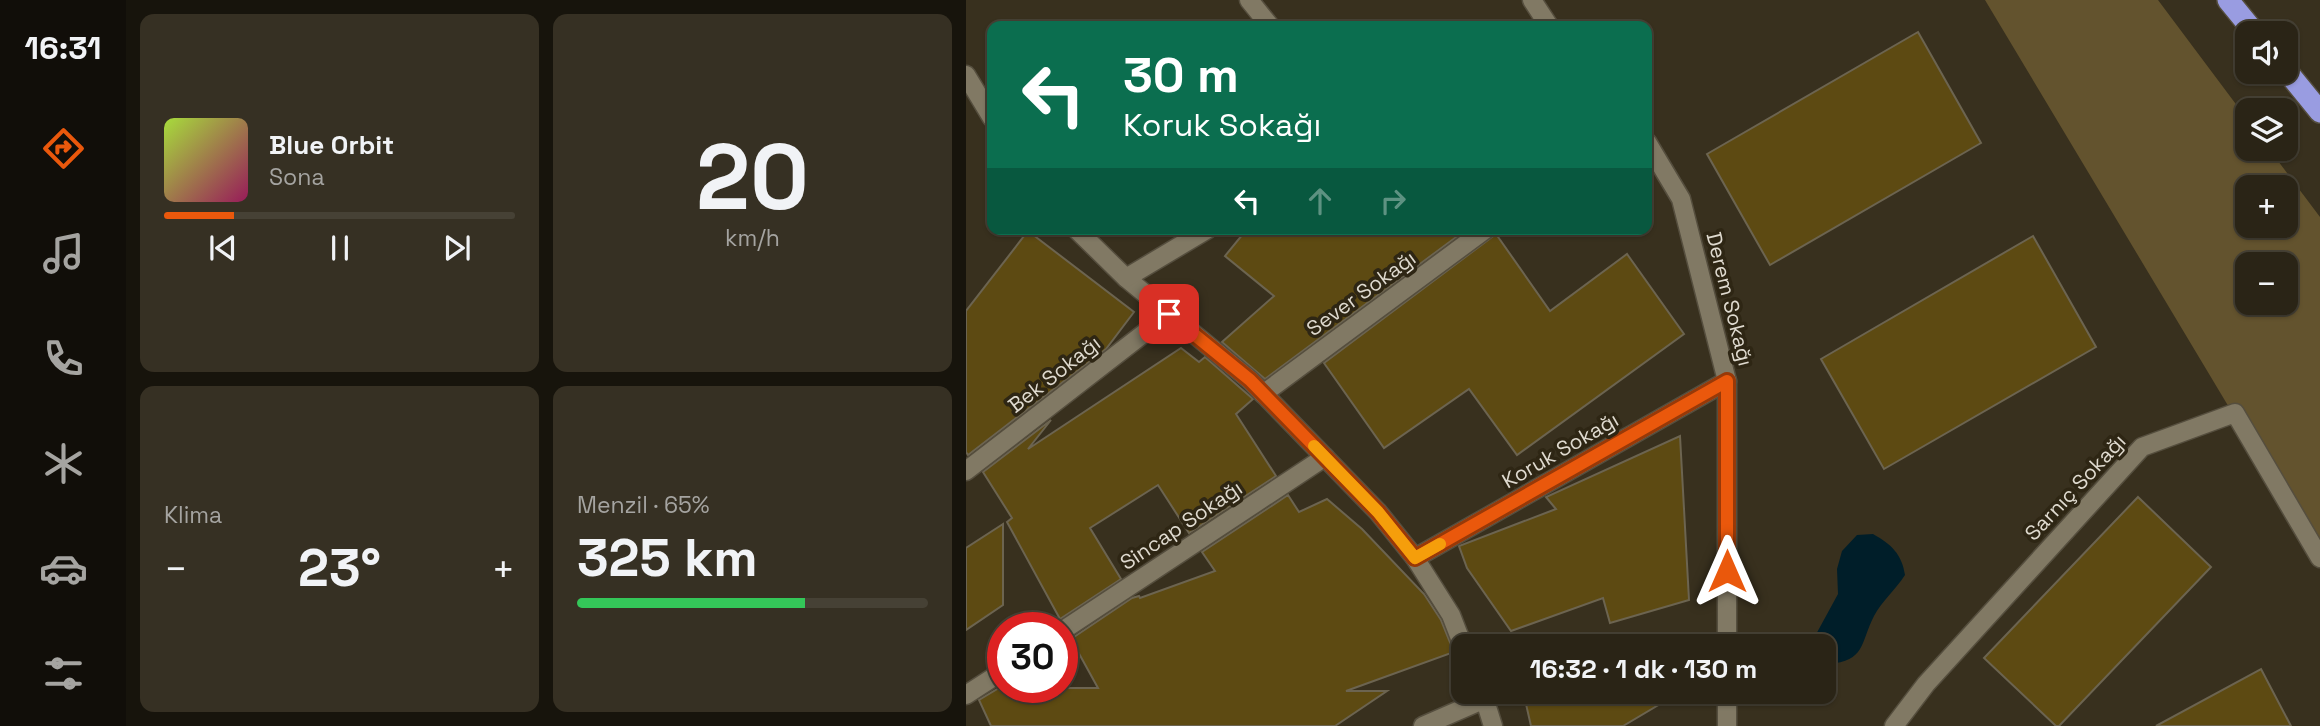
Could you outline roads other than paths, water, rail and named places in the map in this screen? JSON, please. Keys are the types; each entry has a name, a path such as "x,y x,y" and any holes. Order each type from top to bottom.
{"highway":[{"path":"2228,0 2245,21"},
{"path":"2297,84 2316,108"}],"street":[{"path":"1249,0 1266,21"},
{"path":"1532,0 1546,21"},
{"path":"966,75 987,110"},
{"name":"Derem Sokağı","path":"1652,150 1681,199 1727,381 1727,634"},
{"path":"1082,235 1126,278 1263,394 1378,512 1415,558 1451,615 1458,634"},
{"path":"1126,278 1198,235"},
{"name":"Sever Sokağı","path":"1263,394 1478,235"},
{"name":"Bek Sokağı","path":"966,471 1169,314"},
{"name":"Koruk Sokağı","path":"1415,558 1727,381"},
{"name":"Sarnıç Sokağı","path":"1894,726 1926,684 2142,447 2235,413 2320,558"},
{"name":"Sincap Sokağı","path":"1078,620 1325,457"},
{"path":"966,695 987,681"},
{"path":"1423,726 1466,704"},
{"path":"1486,704 1493,726"},
{"path":"1727,704 1727,726"}],"water":[{"path":"1873,534 1895,550 1905,575 1877,611 1856,655 1836,663 1836,634 1816,634 1838,594 1837,569 1842,551 1857,535"}]}
